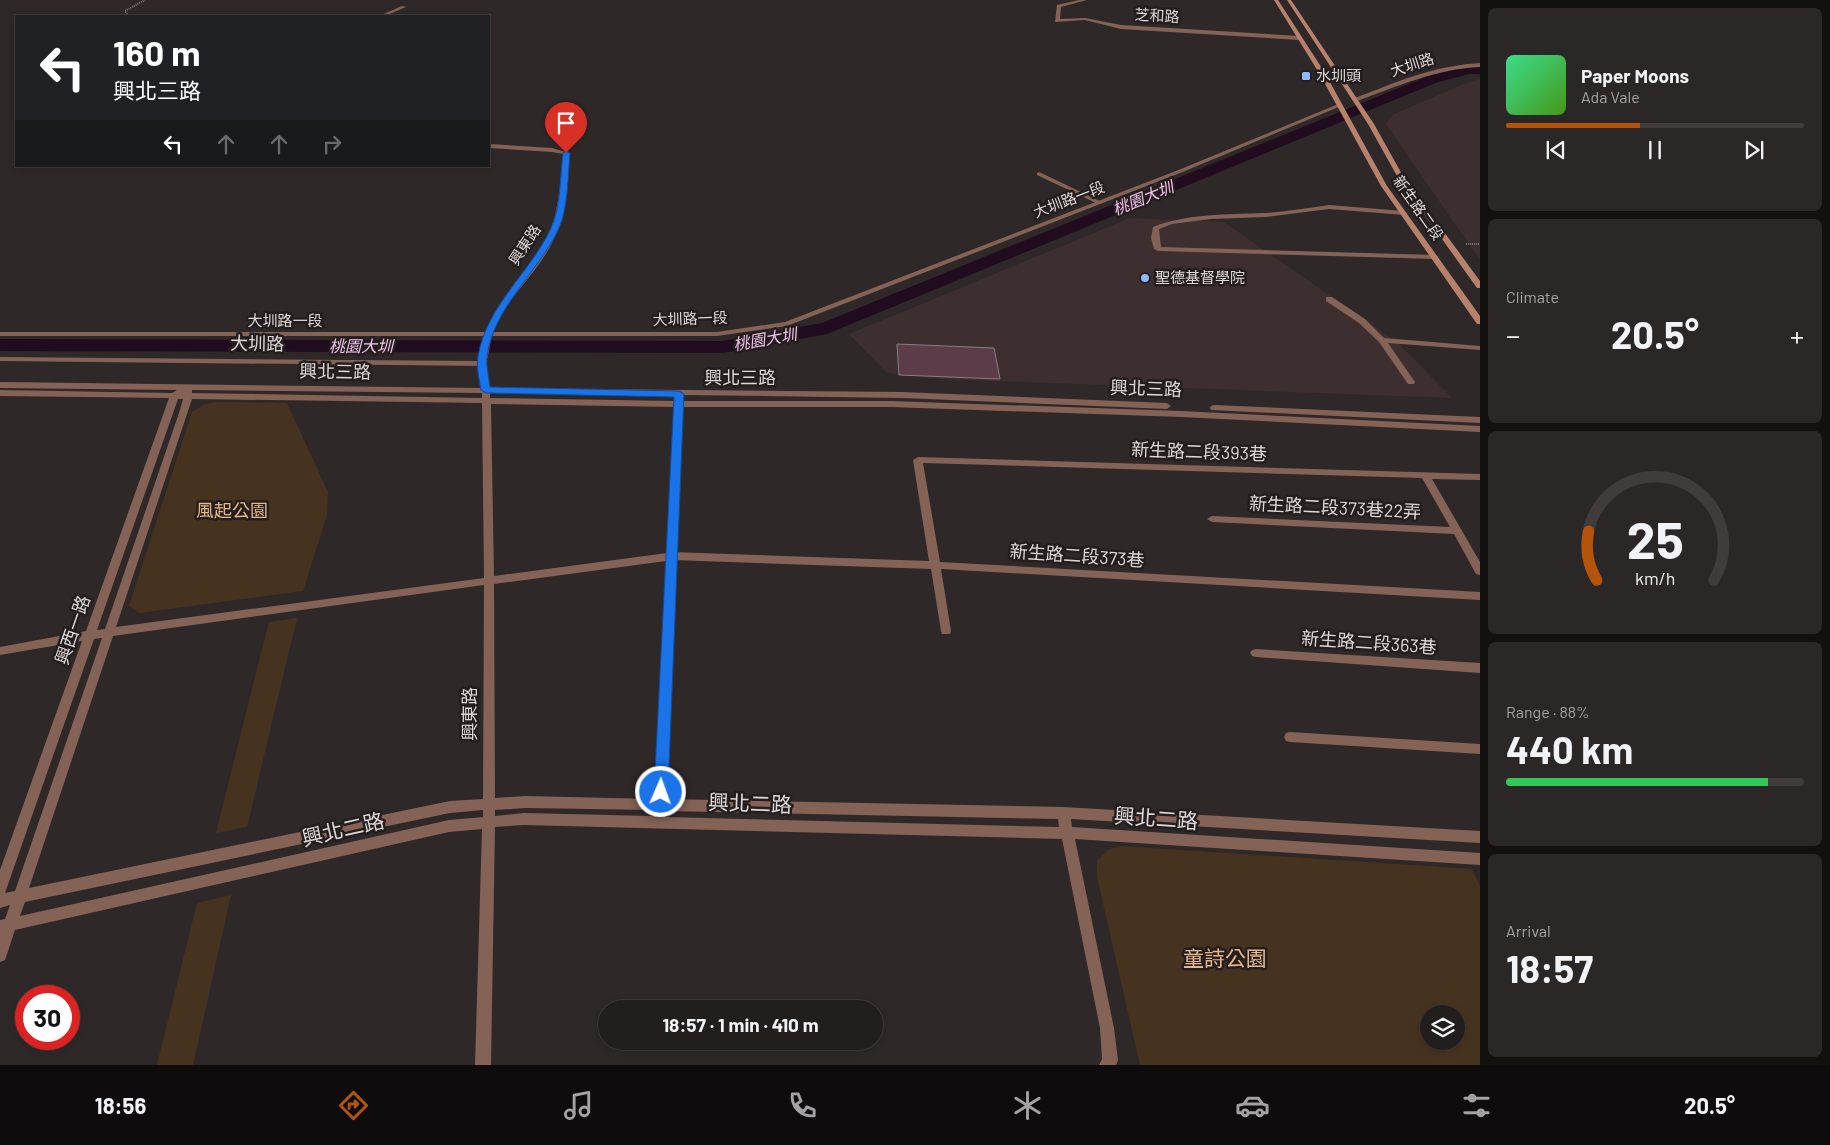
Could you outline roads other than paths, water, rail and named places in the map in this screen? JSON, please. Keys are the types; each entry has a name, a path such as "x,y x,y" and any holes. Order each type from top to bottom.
{"main road":[{"name":"新生路二段","path":"1276,0 1322,73 1338,106 1384,186 1480,322"},
{"name":"新生路二段","path":"1289,0 1371,124 1400,176 1480,286"}],"street":[{"name":"芝和路","path":"1085,0 1059,6 1056,21 1085,19 1121,27 1299,38"},
{"path":"384,15 404,7"},
{"name":"大圳路","path":"1355,100 1432,71 1466,65 1480,65"},
{"name":"大圳路一段","path":"0,334 716,334 787,324 1100,203 1338,106"},
{"name":"興東路","path":"488,334 504,303 540,256 556,226 563,192 566,153 552,150 490,146"},
{"path":"1040,174 1100,203"},
{"path":"1404,213 1329,207 1266,215 1211,217 1171,222 1155,228 1155,238 1158,249 1435,257"},
{"path":"1329,299 1362,321 1382,340 1411,382"},
{"path":"482,361 488,334"},
{"path":"1382,340 1480,348"},
{"name":"大圳路","path":"0,359 482,361"},
{"name":"興東路","path":"482,361 486,395 489,580 489,823 483,1065"},
{"path":"0,385 188,391 901,404 1181,414 1480,428"},
{"path":"0,393 175,396 188,391"},
{"path":"0,956 5,926 21,897 188,391"},
{"name":"興北三路","path":"679,399 902,395 1480,420"},
{"name":"興西一路","path":"0,889 175,396"},
{"path":"659,821 679,399"},
{"name":"新生路二段393巷","path":"935,564 918,460 1480,477"},
{"name":"新生路二段373巷22弄","path":"1425,475 1480,571"},
{"name":"新生路二段373巷22弄","path":"1212,519 1456,531"},
{"name":"新生路二段373巷","path":"0,651 90,635 672,556 935,564 1480,596"},
{"path":"935,564 946,631"},
{"name":"新生路二段363巷","path":"1256,653 1480,668"},
{"path":"1290,737 1480,749"},
{"name":"興北二路","path":"0,901 450,807 525,802 1063,813 1480,836"},
{"path":"1063,813 1107,1028 1110,1060 1107,1065"},
{"name":"興北二路","path":"5,926 449,826 524,819 1068,833 1480,859"}],"waterway":[{"name":"桃園大圳","path":"0,345 723,347 827,328 1433,79 1470,70 1480,70"}],"place":[{"name":"水圳頭","path":"1306,76"},
{"name":"聖德基督學院","path":"1145,278"}],"park label":[{"name":"風起公園","path":"232,511"},
{"name":"童詩公園","path":"1225,959"}]}
